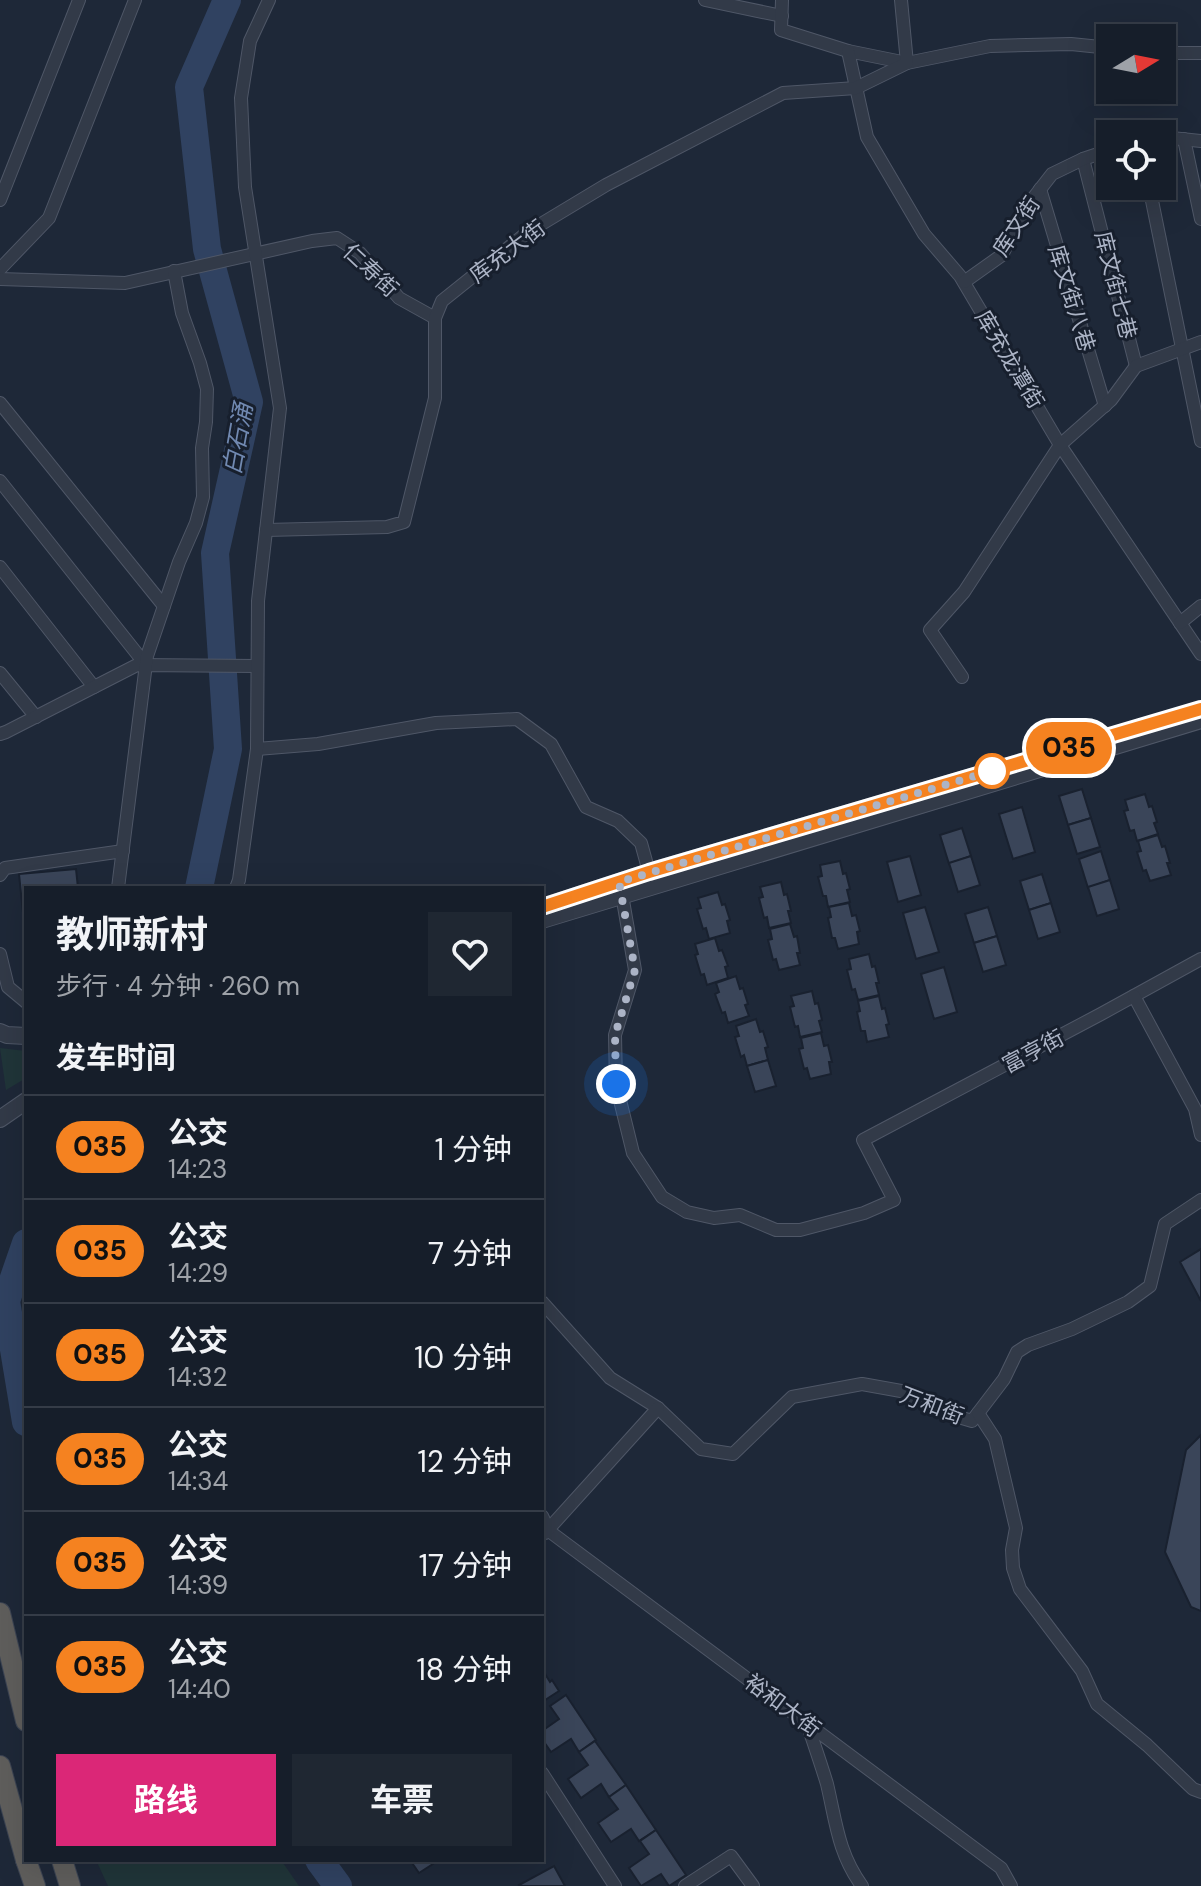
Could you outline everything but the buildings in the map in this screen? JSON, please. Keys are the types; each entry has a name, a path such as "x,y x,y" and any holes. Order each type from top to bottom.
{"highway":[{"path":"0,1613 24,1713"},
{"path":"0,1766 24,1853"},
{"path":"27,1862 35,1886"},
{"path":"63,1862 70,1886"}],"street":[{"path":"0,200 79,0"},
{"path":"0,269 49,218 135,0"},
{"path":"237,886 257,749 258,601 280,408 245,187 241,98 250,41 269,0"},
{"path":"705,0 782,16 782,0"},
{"path":"901,0 907,63"},
{"name":"库充大街","path":"782,16 781,30 848,51 907,63"},
{"name":"库充大街","path":"435,318 442,301 528,232 606,185 783,93 856,88 907,63 990,46 1071,44 1096,47"},
{"name":"库充龙潭街","path":"848,51 867,137 924,234 964,282 1060,445 1201,654"},
{"path":"1176,53 1201,53"},
{"path":"1176,138 1201,141"},
{"path":"1184,139 1201,219"},
{"name":"库文街","path":"964,282 1002,255 1024,210 1052,174 1096,155"},
{"name":"库文街七巷","path":"1083,159 1136,366"},
{"name":"库文街八巷","path":"1040,189 1105,406"},
{"path":"1152,200 1201,441"},
{"name":"仁寿街","path":"256,255 337,238 360,253 399,298 435,318"},
{"path":"0,279 125,283 256,255"},
{"path":"118,886 147,656 203,497 202,448 207,389 182,313 179,270"},
{"path":"266,530 387,527 404,522 435,398 435,318"},
{"path":"962,677 930,630 964,592 1060,445 1111,400 1136,366 1201,342"},
{"path":"0,403 164,606"},
{"path":"0,481 146,665"},
{"path":"0,567 94,687"},
{"path":"1180,623 1201,606"},
{"path":"0,734 137,665 257,666"},
{"path":"0,673 36,717"},
{"path":"544,919 621,889 649,872 1201,709"},
{"path":"257,749 318,744 436,723 517,719 551,744 586,807 618,821 641,843 649,872"},
{"path":"544,907 621,889 1201,720"},
{"path":"0,875 5,868 123,851"},
{"name":"富亨街","path":"621,889 635,970 615,1035 616,1084 633,1153 662,1197 687,1212 714,1218 740,1215 776,1230 800,1230 864,1213 894,1200 863,1140 1201,959"},
{"path":"0,954 8,987 24,1000"},
{"path":"1134,996 1195,1109 1201,1135"},
{"path":"0,1032 24,1036"},
{"path":"0,1119 24,1102"},
{"name":"万和街","path":"544,1304 610,1378 658,1408 701,1449 733,1454 792,1397 862,1384 901,1391 972,1421 1004,1379 1017,1352 1128,1302 1150,1286 1165,1224 1201,1200"},
{"path":"545,1533 658,1408"},
{"path":"978,1413 995,1439 1016,1528 1013,1568 1020,1589 1082,1671 1097,1704 1147,1745 1193,1789 1201,1792"},
{"name":"裕和大街","path":"545,1533 1001,1868 1011,1886"},
{"path":"807,1723 827,1784 837,1837 862,1886"},
{"path":"544,1776 615,1886"},
{"path":"685,1886 731,1856 753,1886"}],"green space":[{"path":"0,1048 24,1051 24,1079 6,1090"},
{"path":"97,1862 282,1862 299,1886 108,1886"}],"waterway":[{"name":"白石涌","path":"199,886 228,749 215,553 249,402 207,249 189,87 227,0"},
{"path":"24,1249 6,1301 24,1410"},
{"name":"白石涌","path":"0,1302 6,1301"},
{"path":"320,1862 338,1886"}],"bus line":[{"name":"035","path":"544,906 649,872 1201,709"}],"route":[{"path":"616,1084 615,1035 635,970 619,882 992,771"}]}
